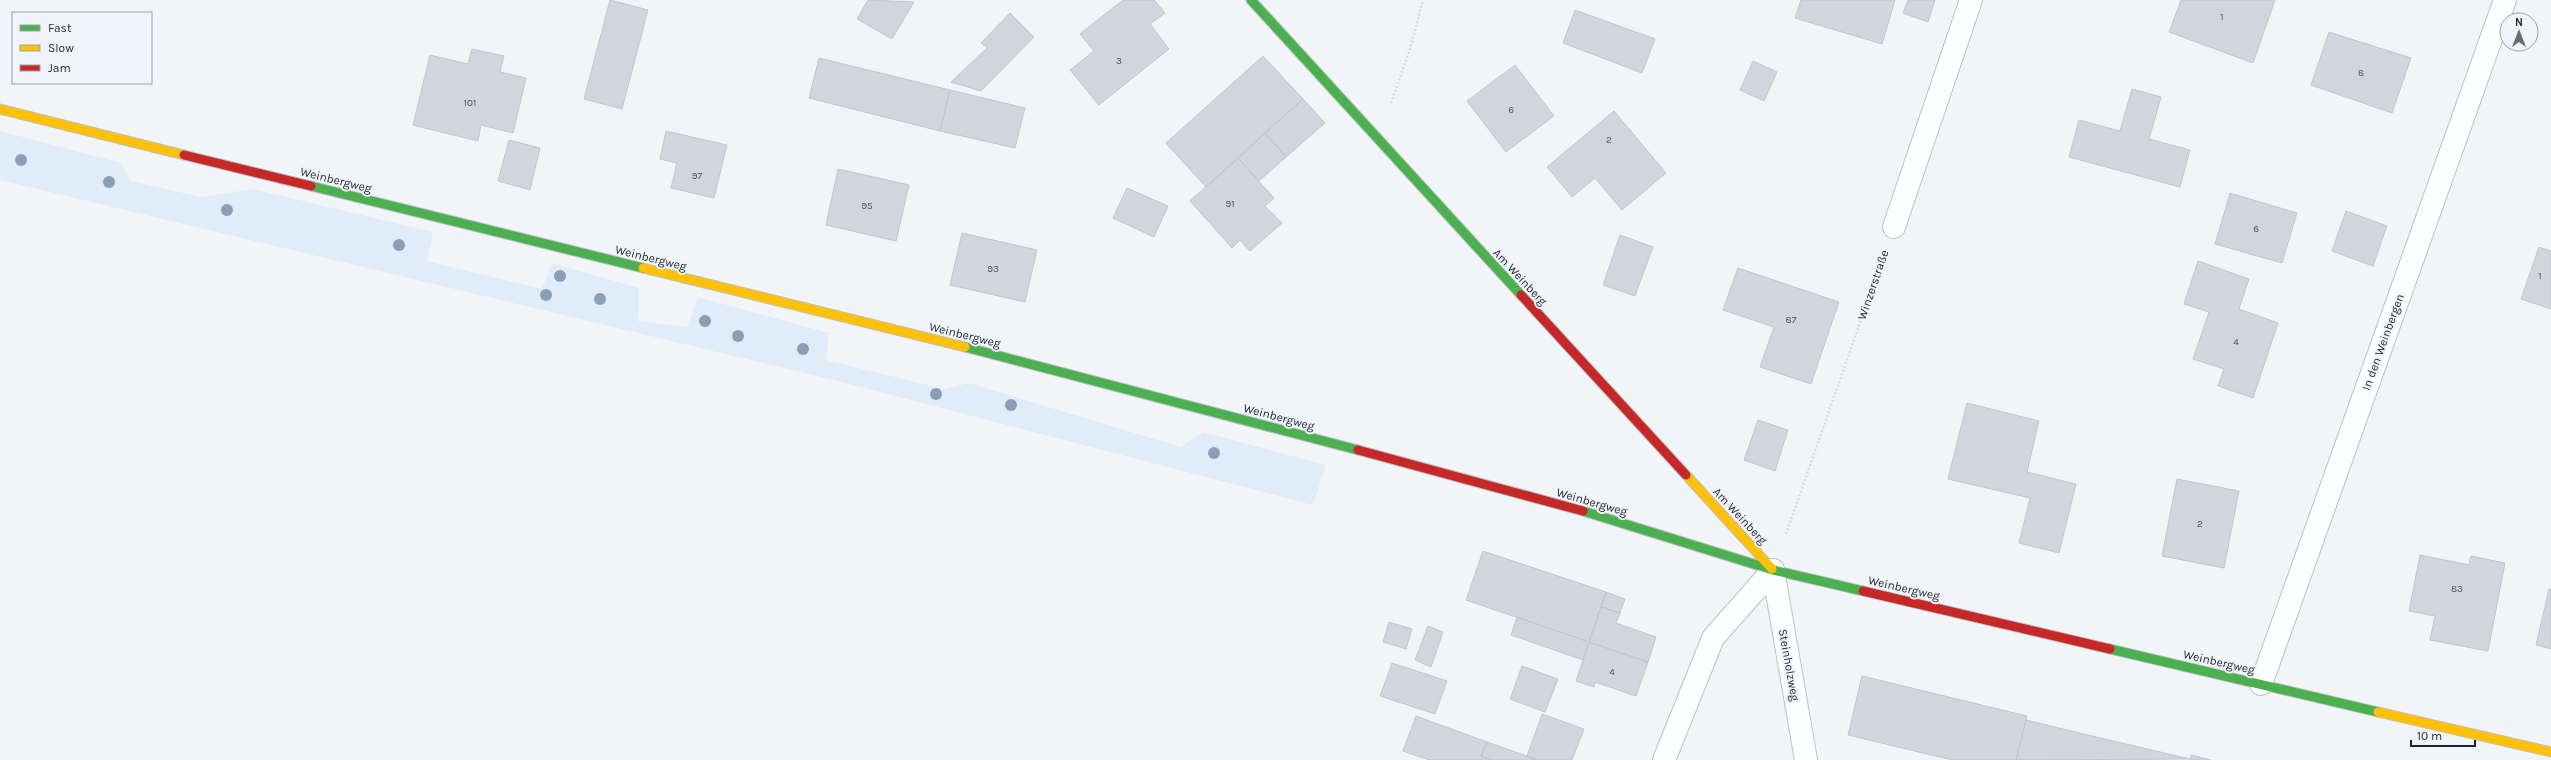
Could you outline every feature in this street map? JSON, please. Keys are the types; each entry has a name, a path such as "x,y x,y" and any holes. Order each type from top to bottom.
{"street":[{"name":"Am Weinberg","path":"1251,0 1773,570"},
{"path":"1894,227 1971,0"},
{"name":"In den Weinbergen","path":"2261,684 2505,0"},
{"name":"Weinbergweg","path":"0,109 1068,373 1595,514 1773,570 2551,752"},
{"path":"1664,760 1713,638 1773,570"},
{"name":"Steinholzweg","path":"1773,570 1806,760"}],"path":[{"path":"1378,139 1410,49 1423,0"},
{"name":"Winzerstraße","path":"1773,570 1894,227"}],"shaded area":[{"path":"0,131 121,163 131,181 201,197 253,189 433,232 427,261 542,289 552,263 639,288 638,321 687,327 698,297 829,333 826,360 944,389 969,383 1181,447 1203,432 1326,465 1313,505 830,379 0,180"}],"building":[{"path":"610,0 648,10 622,109 584,99"},
{"path":"868,0 914,2 892,39 857,19"},
{"path":"1123,0 1154,0 1165,13 1150,24 1169,49 1099,105 1070,70 1094,51 1080,34"},
{"path":"1801,0 1895,0 1882,44 1795,18"},
{"path":"1908,0 1935,0 1928,22 1903,13"},
{"path":"2181,0 2275,0 2253,63 2169,32"},
{"path":"1575,10 1655,39 1642,73 1563,43"},
{"path":"1010,13 1034,37 981,91 951,82 987,48 981,43"},
{"path":"2329,32 2411,58 2392,113 2311,85"},
{"path":"472,49 504,56 500,72 526,78 513,133 481,125 478,141 413,125 430,55 468,64"},
{"path":"1263,56 1303,99 1206,187 1166,143"},
{"path":"819,58 950,90 940,131 809,98"},
{"path":"1753,61 1777,72 1764,101 1740,90"},
{"path":"1515,65 1554,116 1506,152 1467,101"},
{"path":"2132,89 2161,97 2149,139 2190,150 2180,187 2069,157 2079,120 2120,131"},
{"path":"950,90 1025,108 1015,148 940,131"},
{"path":"1303,99 1325,123 1286,157 1265,133"},
{"path":"1614,111 1666,173 1622,210 1595,178 1572,197 1547,167"},
{"path":"666,131 727,145 714,198 671,188 677,163 660,159"},
{"path":"1265,133 1286,157 1259,181 1238,158"},
{"path":"509,140 540,148 530,190 498,181"},
{"path":"1238,158 1274,198 1265,206 1282,223 1250,251 1240,240 1232,248 1190,201"},
{"path":"838,169 909,185 896,241 826,225"},
{"path":"1127,188 1168,206 1154,237 1113,218"},
{"path":"2230,193 2297,213 2282,263 2215,244"},
{"path":"2346,211 2387,226 2373,266 2332,251"},
{"path":"962,233 1037,250 1025,302 950,285"},
{"path":"1620,235 1653,247 1635,296 1603,285"},
{"path":"2539,247 2551,251 2551,309 2521,299"},
{"path":"2198,261 2249,279 2239,309 2278,323 2253,398 2218,386 2224,369 2193,359 2209,312 2184,304"},
{"path":"1738,268 1839,302 1811,384 1760,367 1774,327 1723,310"},
{"path":"1967,403 2039,421 2027,472 2076,484 2059,553 2019,543 2030,498 1948,479"},
{"path":"1758,420 1788,430 1775,471 1744,460"},
{"path":"2177,479 2239,491 2224,568 2162,556"},
{"path":"1483,551 1606,592 1589,642 1466,600"},
{"path":"2420,555 2469,565 2471,556 2505,563 2488,651 2430,640 2435,616 2409,611"},
{"path":"2549,589 2551,589 2551,649 2536,645"},
{"path":"1606,592 1625,599 1620,613 1601,607"},
{"path":"1601,607 1620,613 1616,623 1656,637 1648,662 1589,642"},
{"path":"1517,617 1589,642 1583,660 1511,635"},
{"path":"1389,622 1412,629 1406,649 1383,642"},
{"path":"1428,626 1443,632 1431,667 1415,660"},
{"path":"1589,642 1648,662 1636,696 1595,682 1594,687 1576,681"},
{"path":"1392,663 1447,681 1435,714 1380,696"},
{"path":"1522,666 1558,679 1545,712 1510,699"},
{"path":"1862,676 2027,716 2016,760 1952,760 1848,735"},
{"path":"1542,714 1584,729 1572,760 1538,760 1527,756"},
{"path":"1416,716 1487,742 1481,756 1491,760 1429,760 1403,751"},
{"path":"2026,720 2092,736 2190,759 2016,760"},
{"path":"1487,742 1538,760 1491,760 1481,756"},
{"path":"2191,755 2211,760 2190,760"}],"traffic: fast":[{"path":"1251,0 1521,295"},
{"path":"311,186 643,268"},
{"path":"965,347 1358,450"},
{"path":"1583,511 1773,570 1863,591"},
{"path":"2110,649 2378,712"}],"traffic: slow":[{"path":"0,109 184,155"},
{"path":"643,268 965,347"},
{"path":"1686,475 1772,569"},
{"path":"2378,712 2551,752"}],"traffic: jam":[{"path":"184,155 311,186"},
{"path":"1521,295 1686,475"},
{"path":"1358,450 1583,511"},
{"path":"1863,591 2110,649"}]}
